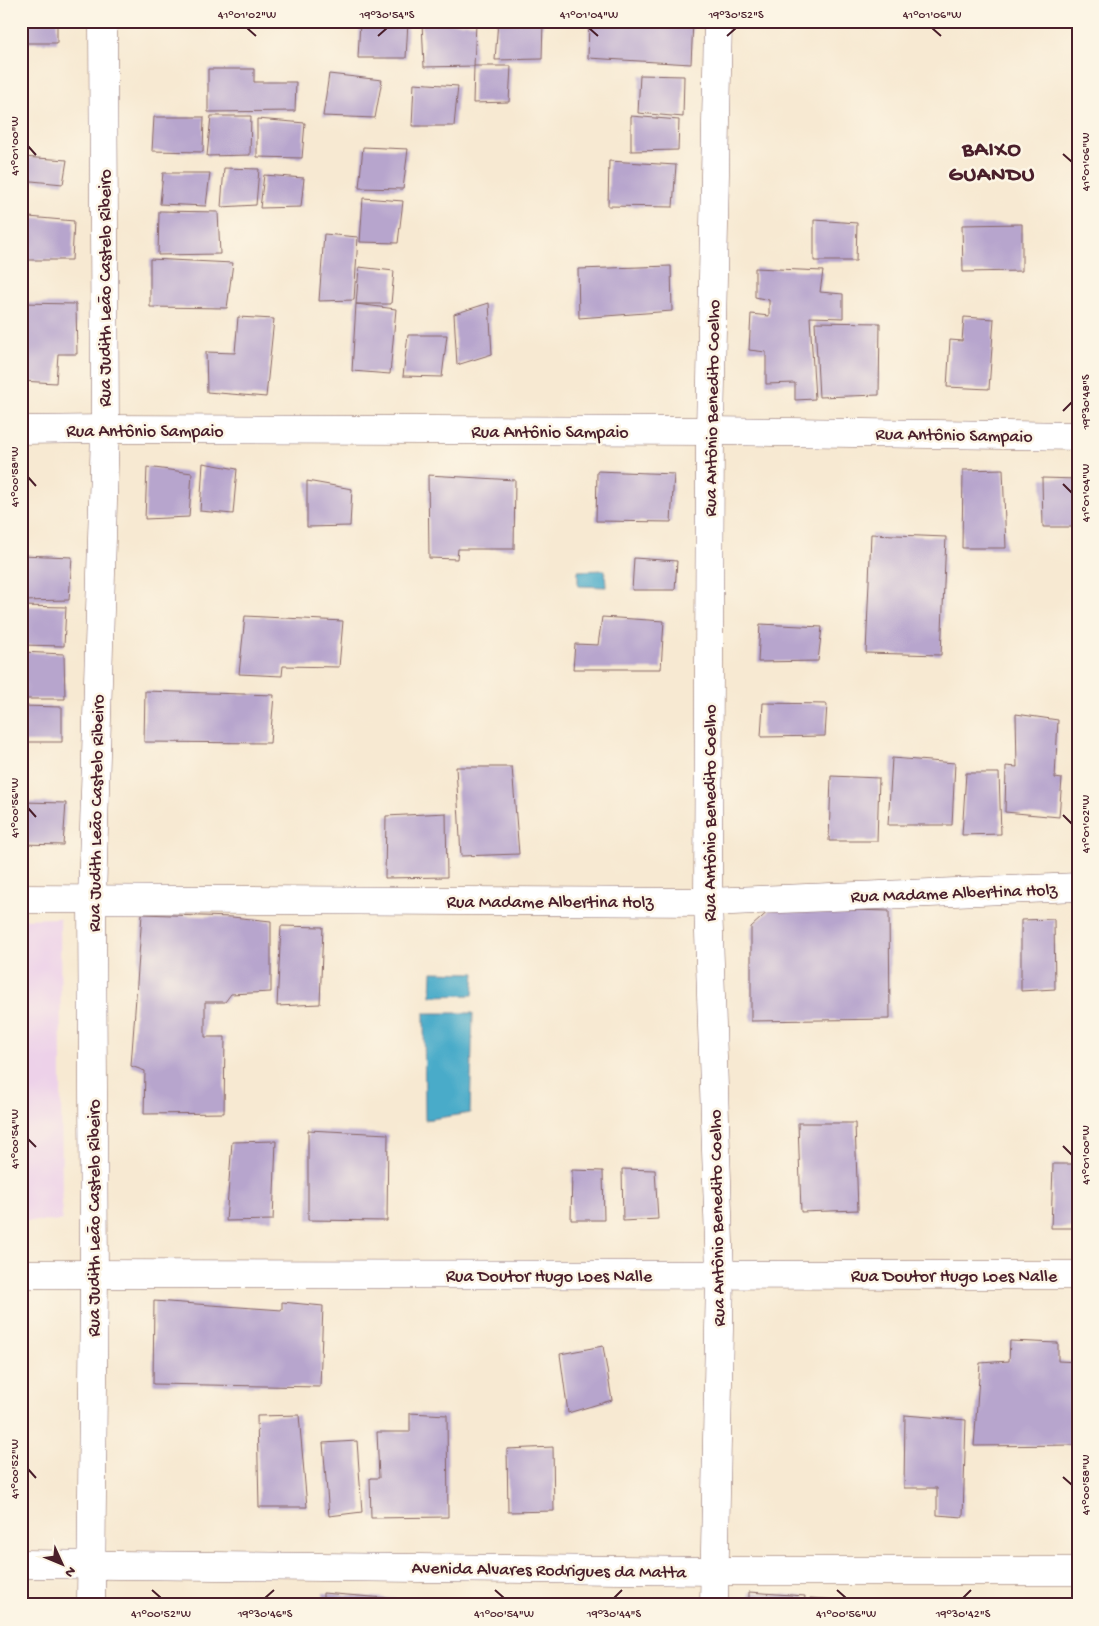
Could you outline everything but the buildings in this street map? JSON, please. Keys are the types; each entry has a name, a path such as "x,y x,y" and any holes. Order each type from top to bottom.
{"street":[{"name":"Rua Judith Leão Castelo Ribeiro","path":"92,1605 94,1275 92,900 105,429 103,21"},
{"name":"Rua Antônio Benedito Coelho","path":"714,1605 720,1274 708,902 710,431 718,21"},
{"name":"Rua Antônio Sampaio","path":"21,430 710,431 1078,436"},
{"name":"Rua Madame Albertina Holz","path":"21,899 708,902 1078,887"},
{"name":"Rua Doutor Hugo Loes Nalle","path":"21,1274 1078,1275"},
{"name":"Avenida Alvares Rodrigues da Matta","path":"21,1564 714,1571 1078,1571"}],"shaded area":[{"path":"60,918 62,1221 21,1221 21,919"},
{"path":"21,1600 59,1600 59,1605 21,1605"}],"water":[{"path":"605,570 606,587 578,586 578,571"},
{"path":"432,972 475,973 473,995 431,996"},
{"path":"424,1013 473,1013 470,1113 425,1120"}],"district":[{"name":"BAIXO GUANDU","path":"992,160"}]}
